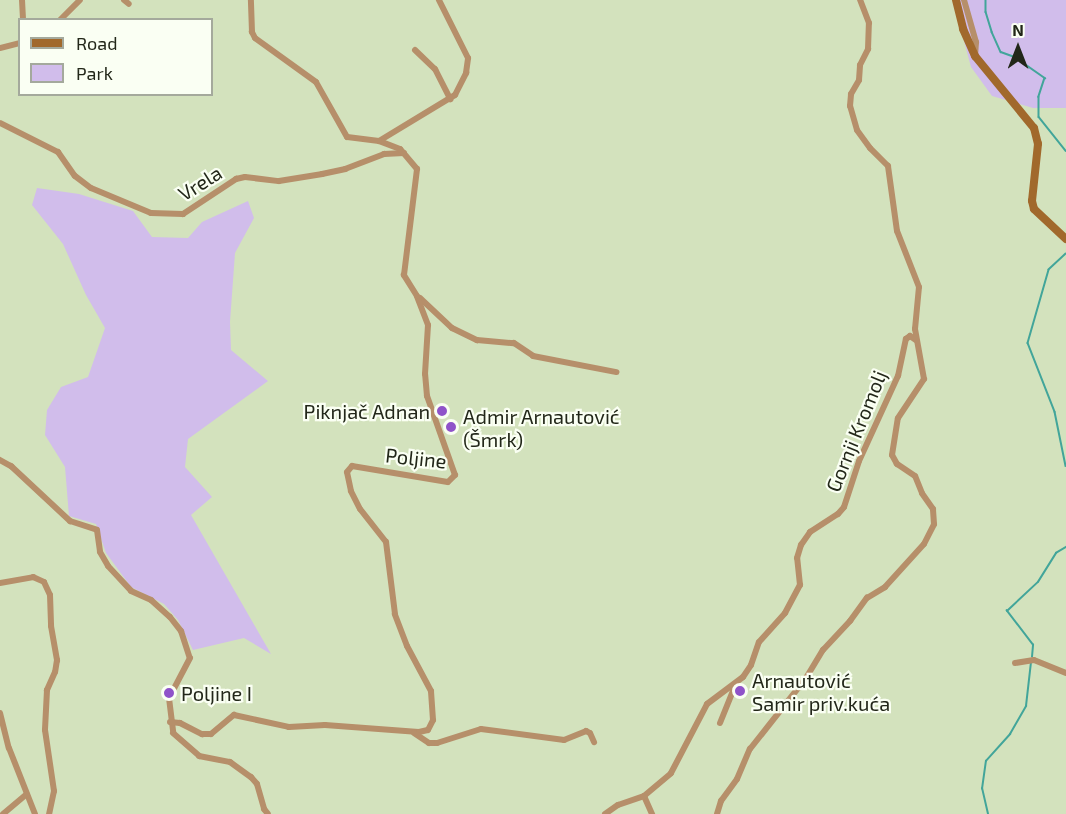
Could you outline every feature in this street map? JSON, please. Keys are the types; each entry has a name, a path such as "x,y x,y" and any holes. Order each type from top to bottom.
{"street":[{"path":"22,0 23,18"},
{"path":"62,18 80,0"},
{"path":"251,0 252,32 255,38 316,82 347,136 379,141 405,153"},
{"path":"379,141 450,99 466,73 468,57 439,0"},
{"path":"717,814 721,801 737,779 750,749 806,678 823,650 850,621 867,598 885,587 924,544 934,524 933,509 922,493 915,476 897,464 892,455 898,418 924,379 916,340 915,320 919,287 897,231 888,166 870,148 857,130 850,106 851,94 859,80 860,65 868,49 869,23 860,0"},
{"path":"956,0 963,29 975,56 1034,128 1038,144 1032,201 1037,213 1066,238"},
{"path":"964,0 976,42 975,56"},
{"path":"0,48 18,44"},
{"path":"415,50 435,69 450,99"},
{"name":"Vrela","path":"0,123 58,153 75,176 91,188 151,213 183,214 236,179 245,177 279,181 345,169 384,154 405,153"},
{"name":"Poljine","path":"405,153 417,169 418,176 403,267 404,275 417,296 428,325 425,375 427,396 455,475 448,482 352,466 346,472 351,491 360,509 386,542 395,614 431,691 433,720 428,730 414,732"},
{"path":"417,296 452,328 477,340 514,344 533,356 616,372"},
{"name":"Gornji Kromolj","path":"605,814 618,805 644,796 671,773 707,704 736,682 751,665 759,642 793,600 801,580 797,552 806,537 844,507 859,461 898,376 906,339 910,336 916,340"},
{"path":"0,460 11,466 70,521 97,530 100,552 108,566 131,591 157,605 181,631 190,658 172,689 168,705 173,733 199,756 230,762 251,777 257,783 264,809 268,814"},
{"path":"0,583 33,577 44,582 50,595 51,626 57,660 55,672 47,690 45,730 54,791 49,814"},
{"path":"1015,663 1031,660 1066,673"},
{"path":"720,723 736,682"},
{"path":"0,713 9,748 35,814"},
{"path":"170,722 180,723 202,734 211,734 234,715 289,727 325,725 414,732 429,743 437,743 481,729 564,740 586,731 590,733 594,742"},
{"path":"3,814 27,794"},
{"path":"644,796 652,814"}],"green space":[{"path":"953,0 1066,0 1066,108 1033,108 992,96 971,67"},
{"path":"37,188 79,194 133,211 152,237 188,238 202,222 248,201 254,218 235,253 230,322 231,350 268,381 188,439 185,467 212,497 191,515 271,654 244,638 193,650 178,620 164,604 131,587 106,553 96,524 69,516 65,467 45,435 47,410 61,387 88,377 105,328 86,295 63,244 32,205"}],"waterway":[{"path":"986,0 986,12 1001,52 1015,57 1045,78 1039,97 1039,117 1066,151"},
{"path":"1066,254 1049,270 1028,343 1055,412 1066,466"},
{"path":"1032,657 1033,645 1007,611 1038,582 1056,553 1066,547"},
{"path":"988,814 982,789 986,761 1010,734 1026,706 1031,662"}],"place":[{"name":"Piknjač Adnan","path":"442,411"},
{"name":"Admir Arnautović (Šmrk)","path":"451,427"},
{"name":"Arnautović Samir priv.kuća","path":"740,691"},
{"name":"Poljine I","path":"169,693"}]}
